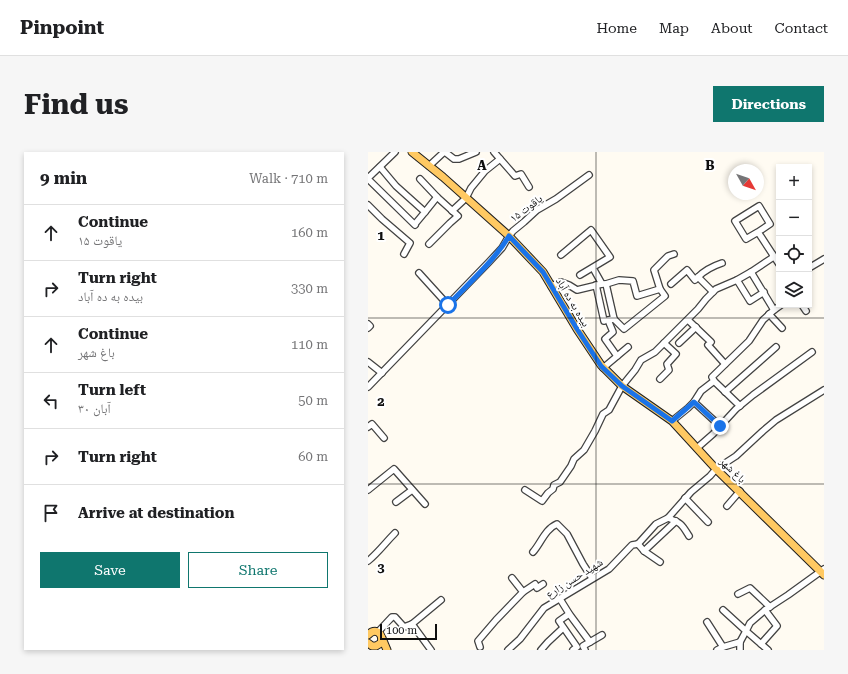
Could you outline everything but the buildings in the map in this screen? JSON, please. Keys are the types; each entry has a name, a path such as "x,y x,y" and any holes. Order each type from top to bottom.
{"main road":[{"name":"بیده به ده آباد","path":"412,152 509,236 543,272 601,366 622,386"},
{"name":"باغ شهر","path":"622,386 672,421 716,469 823,572"},
{"path":"369,632 374,631 380,635 388,650"},
{"path":"372,646 381,643 380,635"},
{"path":"372,646 383,650"}],"street":[{"path":"395,152 369,177 415,225 437,197"},
{"path":"429,166 445,152 456,159 476,152"},
{"path":"494,152 515,176 521,174 529,187"},
{"path":"452,211 466,198 471,188 485,171 500,159"},
{"path":"380,167 396,186 425,212"},
{"name":"یاقوت ۱۵","path":"368,388 502,248 509,236 518,226 537,210 556,199 589,175"},
{"path":"420,179 458,216 429,244"},
{"path":"368,205 410,243 404,254"},
{"path":"759,206 770,224 758,232 746,239 735,221 759,206"},
{"path":"561,255 591,230 610,257 580,274"},
{"path":"758,232 776,260"},
{"path":"593,268 601,284 614,319 624,329 665,296 660,289 654,270 668,256 674,254"},
{"path":"525,490 542,501 553,489 554,485 560,482 574,459 584,450 603,414 609,410 622,386 635,370 640,360 655,352 688,320 716,289 751,272 772,258 773,255"},
{"path":"812,266 824,259"},
{"path":"671,284 687,270 694,280 703,272 722,263"},
{"path":"751,272 774,310"},
{"path":"419,273 448,305"},
{"path":"698,277 713,292"},
{"path":"551,286 561,282 577,290 619,280 633,281 637,296 660,289"},
{"path":"737,280 750,301 764,292"},
{"path":"601,284 604,321"},
{"path":"740,406 714,381 712,377 749,341 763,320 777,308"},
{"path":"769,314 782,328"},
{"path":"614,319 608,320 613,332 605,339 617,356"},
{"path":"688,320 710,343 725,364"},
{"path":"368,324 370,326 368,328"},
{"path":"679,343 696,327"},
{"path":"660,378 669,370 667,364 676,354 664,343"},
{"path":"603,368 628,347"},
{"path":"725,392 776,348"},
{"path":"697,448 740,406 812,352"},
{"path":"368,362 382,373"},
{"path":"672,421 694,402 701,391 714,381"},
{"name":"شهید حسن زارع","path":"508,650 520,639 544,608 608,569 632,545 638,544 656,524 668,518 685,498 716,469 736,456 763,430 776,420 824,390"},
{"path":"694,402 720,426"},
{"path":"368,427 372,424 384,438"},
{"path":"368,490 394,469 424,504"},
{"path":"396,502 412,490"},
{"path":"727,506 740,491"},
{"path":"685,498 708,522"},
{"path":"668,518 681,524 689,536"},
{"path":"644,551 676,521"},
{"path":"534,552 546,533 557,524 566,534 592,578"},
{"path":"368,561 395,534"},
{"path":"638,544 644,551 660,562"},
{"path":"740,650 740,642 750,623 823,572"},
{"path":"512,578 523,592"},
{"path":"480,649 478,641 523,592 535,584 537,588 543,584"},
{"path":"738,594 750,588 768,609 777,626 760,644"},
{"path":"560,599 569,614 590,642"},
{"path":"380,635 392,617 395,617 404,627 412,624 441,600"},
{"path":"723,610 768,650"},
{"path":"569,614 559,621 577,647 573,650"},
{"path":"707,622 723,647"},
{"path":"412,624 431,650"},
{"path":"544,649 556,633 563,628"},
{"path":"585,650 583,646 602,635"},
{"path":"717,650 740,642"}],"route":[{"path":"448,305 502,248 509,236 543,272 601,366 622,386 672,421 694,402 720,426"}]}
